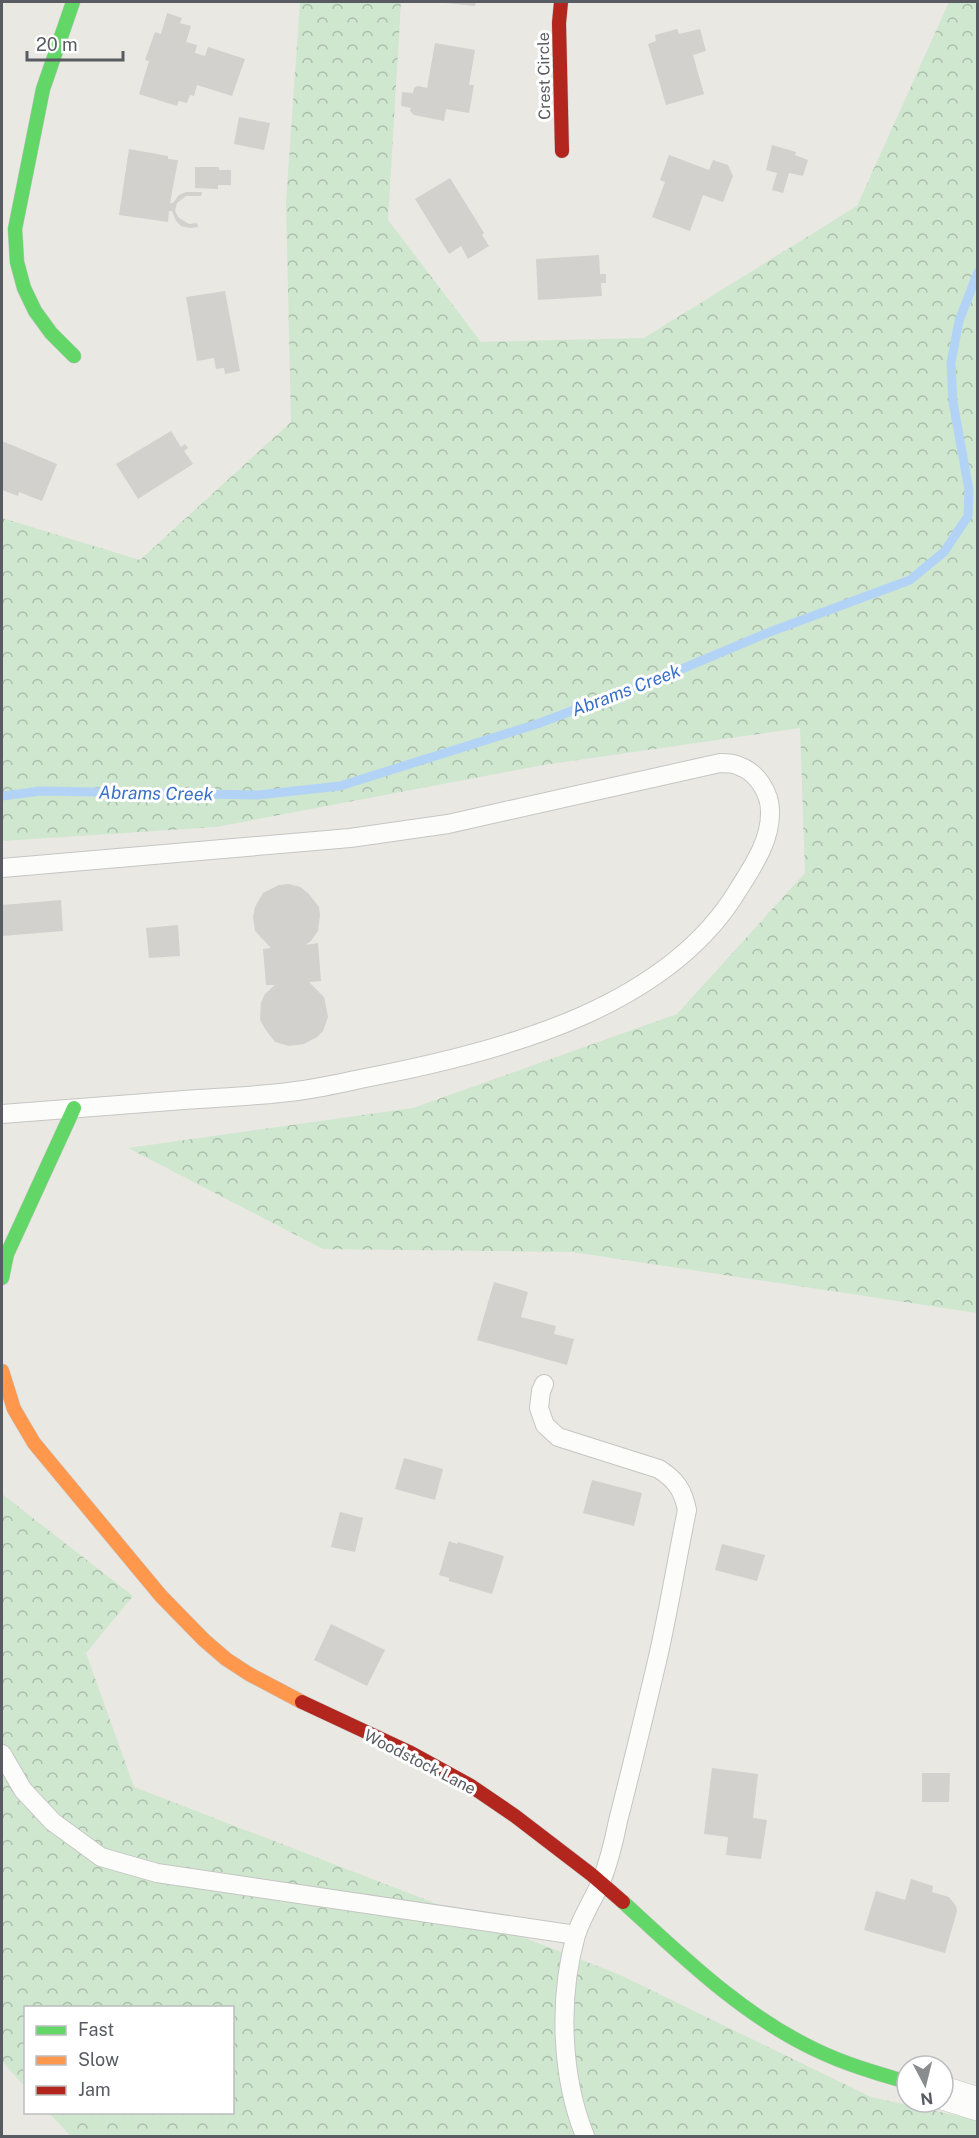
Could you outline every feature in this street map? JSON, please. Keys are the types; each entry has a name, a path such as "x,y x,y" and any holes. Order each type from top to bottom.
{"street":[{"path":"73,2 43,89 15,229 17,262 24,288 35,312 51,333 74,356"},
{"name":"Crest Circle","path":"561,2 559,23 562,151"},
{"path":"2,1278 7,1254 74,1108"},
{"name":"Woodstock Lane","path":"2,1371 16,1415 37,1450 175,1610 205,1641 247,1673 438,1768 499,1804 600,1882 695,1968 754,2014 800,2043 840,2061 895,2078"},
{"path":"955,2097 978,2104"}],"lane":[{"path":"2,868 350,838 447,824 720,763 739,765 752,773 764,787 771,808 769,830 756,861 730,904 698,942 667,968 605,1005 536,1034 457,1058 305,1090 2,1114"},
{"path":"544,1384 539,1408 545,1425 558,1437 659,1469 672,1477 683,1492 687,1509 658,1655 611,1850 600,1882 576,1935 566,1992 565,2039 572,2095 585,2136"},
{"path":"2,1754 23,1790 53,1822 101,1857 157,1873 576,1935"}],"green space":[{"path":"300,2 401,2 388,220 481,342 644,338 857,206 949,2 977,2 977,1313 572,1252 323,1249 128,1148 413,1108 677,1014 805,873 800,728 543,765 216,827 2,841 2,518 140,560 291,422 286,202"},
{"path":"2,1494 133,1596 86,1653 134,1787 618,1974 871,2097 895,2102 895,2114 949,2114 977,2120 977,2136 71,2136 50,2114 234,2114 234,2006 24,2006 24,2086 2,2061"}],"building":[{"path":"445,2 476,2 475,6"},
{"path":"167,13 182,18 180,23 191,26 186,42 197,45 195,53 205,56 208,47 245,59 232,96 197,85 194,96 190,95 187,103 179,101 177,106 139,94 149,61 145,60 155,32 161,34"},
{"path":"677,29 679,34 700,29 706,51 693,55 704,94 666,105 648,44 656,41 655,35"},
{"path":"435,43 475,50 469,85 474,85 469,113 446,109 444,121 414,115 410,111 411,108 401,106 402,92 413,93 414,88 418,86 427,88"},
{"path":"239,117 270,123 264,150 234,144"},
{"path":"772,145 796,152 795,155 808,160 803,176 789,173 783,193 772,190 777,173 766,170"},
{"path":"129,149 178,160 170,203 186,192 202,192 201,196 186,196 177,203 175,211 179,218 189,224 197,223 198,227 181,226 172,211 169,211 168,222 119,215"},
{"path":"669,155 709,170 713,160 728,165 733,176 723,202 703,195 690,231 652,217 665,182 660,180"},
{"path":"195,167 219,167 219,170 231,170 231,185 218,185 218,189 195,188"},
{"path":"450,178 484,233 482,235 489,246 468,259 461,246 449,254 415,199"},
{"path":"599,255 600,274 606,274 606,283 601,283 602,296 538,300 536,259"},
{"path":"225,291 240,371 225,374 224,368 216,369 214,358 197,361 186,297"},
{"path":"171,431 181,447 185,444 188,448 184,451 193,464 138,499 116,464"},
{"path":"2,441 57,464 42,501 19,492 18,496 2,490"},
{"path":"289,884 300,887 308,893 319,907 318,931 305,945 318,943 321,981 309,982 324,997 328,1017 323,1031 317,1037 304,1044 289,1046 275,1042 260,1020 261,1002 265,994 275,985 266,985 263,949 271,948 255,931 253,917 255,907 263,893 279,885"},
{"path":"61,900 63,931 2,936 2,905"},
{"path":"178,925 180,956 149,958 146,928"},
{"path":"494,1282 528,1292 521,1317 556,1326 554,1334 574,1339 567,1365 477,1340"},
{"path":"404,1458 443,1469 435,1500 395,1489"},
{"path":"592,1480 642,1493 634,1526 583,1513"},
{"path":"340,1512 363,1518 355,1552 331,1547"},
{"path":"449,1541 504,1556 492,1594 449,1581 449,1578 439,1575"},
{"path":"722,1544 765,1555 757,1581 715,1570"},
{"path":"331,1624 385,1650 367,1686 314,1660"},
{"path":"712,1768 758,1774 753,1818 767,1820 761,1859 726,1855 728,1837 704,1834"},
{"path":"922,1773 950,1773 949,1802 922,1802"},
{"path":"911,1879 933,1886 932,1892 949,1897 956,1906 957,1911 945,1953 864,1930 876,1891 905,1900"}],"waterway":[{"name":"Abrams Creek","path":"2,796 41,791 258,795 340,786 537,724 665,676 767,633 910,580 944,552 968,516 969,490 953,402 951,363 959,321 978,272"}],"traffic: fast":[{"path":"73,2 43,89 15,229 17,262 24,288 35,311 51,333 74,356"},
{"path":"2,1278 7,1254 74,1108"},
{"path":"623,1902 714,1984 763,2020 827,2055 895,2078"}],"traffic: slow":[{"path":"2,1371 14,1409 34,1443 161,1596 226,1659 302,1702"}],"traffic: jam":[{"path":"561,2 559,23 562,151"},
{"path":"302,1702 409,1752 471,1786 515,1816 592,1875 623,1902"}]}
